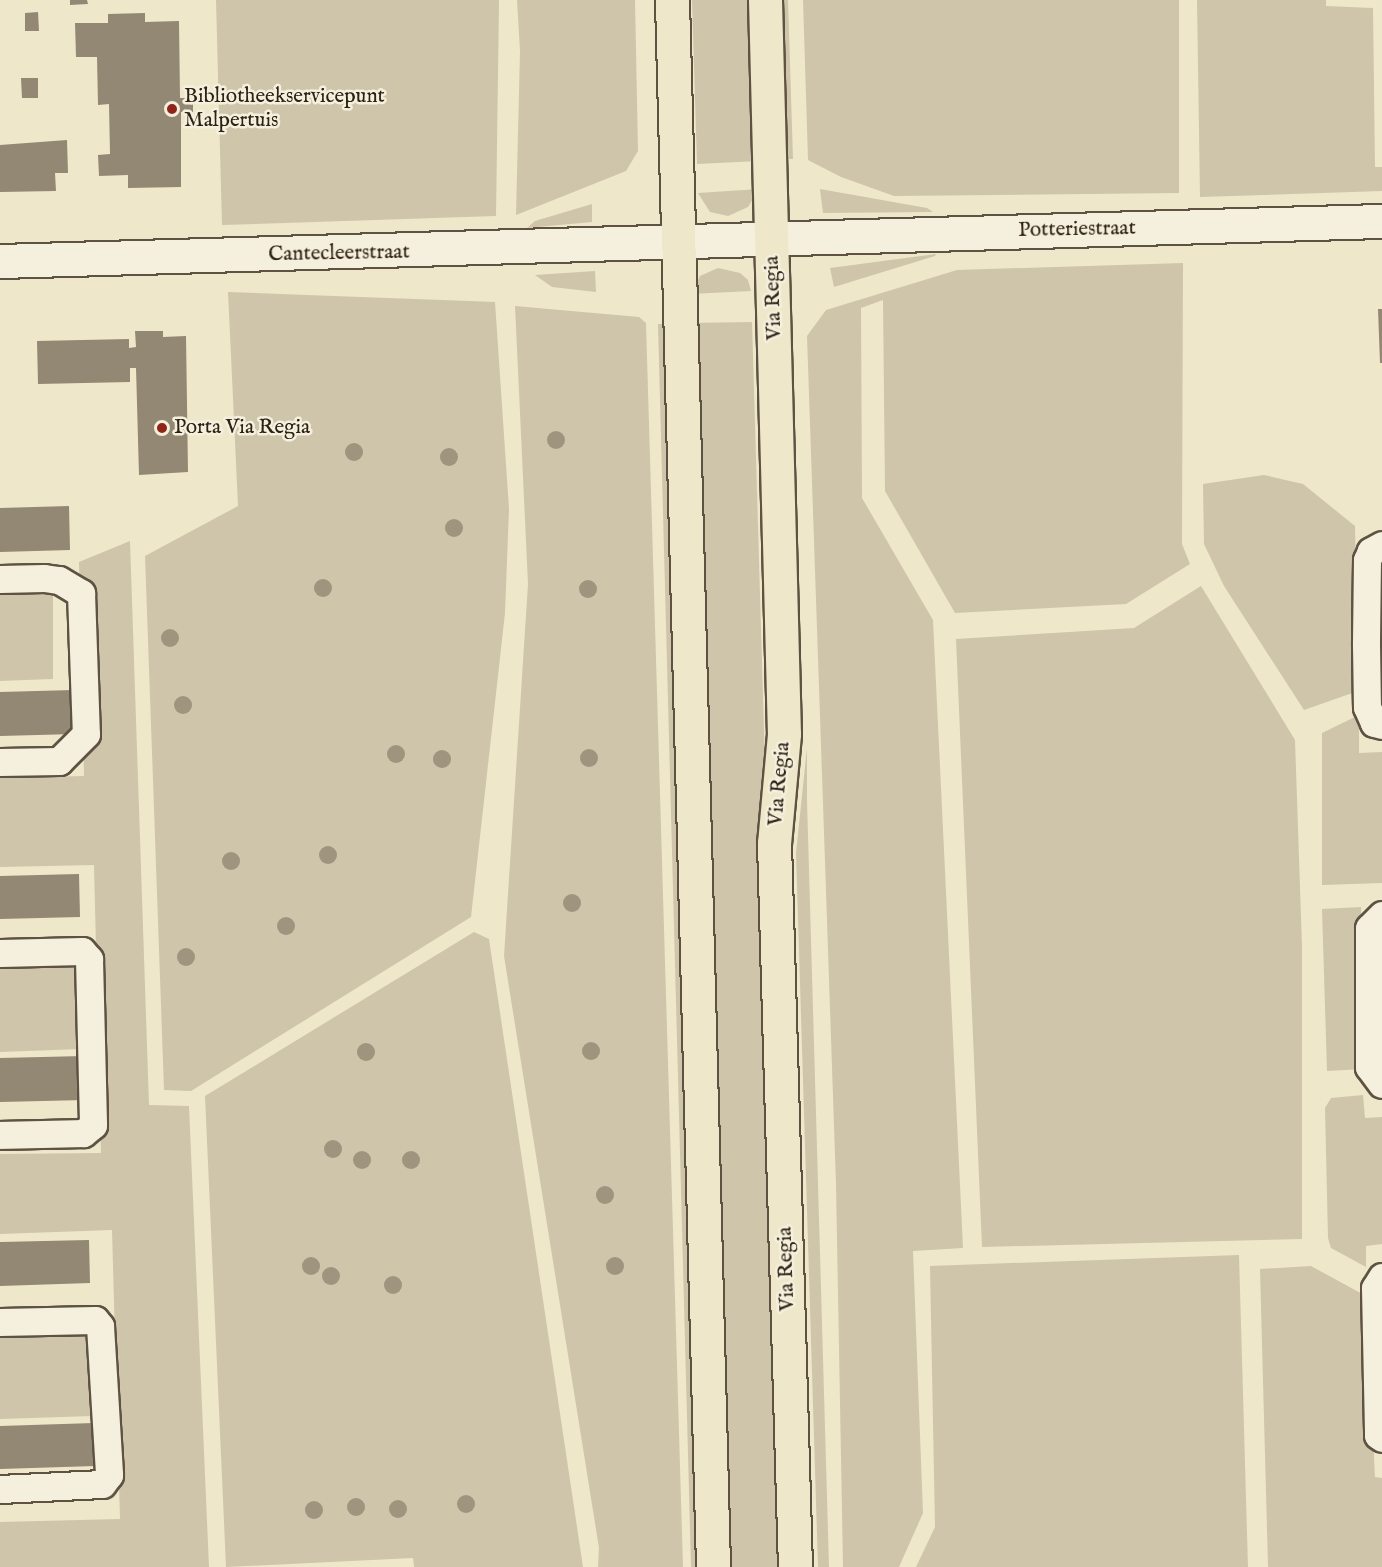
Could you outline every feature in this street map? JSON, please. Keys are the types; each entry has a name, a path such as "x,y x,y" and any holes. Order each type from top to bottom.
{"main road":[{"path":"672,0 713,1567"},
{"name":"Via Regia","path":"765,0 784,734 774,843 795,1567"}],"street":[{"name":"Potteriestraat","path":"678,244 1382,221"},
{"name":"Cantecleerstraat","path":"0,261 678,244"},
{"path":"1382,545 1371,551 1367,560 1366,645 1367,707 1374,723 1382,725"},
{"path":"0,579 52,579 81,593 86,735 59,761 0,762"},
{"path":"1382,915 1369,928 1369,1067 1382,1083"},
{"path":"0,953 82,951 89,959 93,1125 83,1133 0,1136"},
{"path":"1382,1277 1375,1287 1378,1436 1382,1438"},
{"path":"0,1322 95,1320 100,1326 109,1475 102,1484 0,1489"}],"shaded area":[{"path":"216,0 499,0 496,216 222,225"},
{"path":"517,0 635,0 638,151 626,171 516,215 520,51"},
{"path":"692,0 755,0 759,161 697,164"},
{"path":"775,0 788,0 793,159 779,159"},
{"path":"803,0 1179,0 1179,193 894,196 841,177 808,160"},
{"path":"1197,0 1326,0 1326,6 1373,8 1375,167 1382,167 1382,191 1200,197"},
{"path":"759,189 748,207 728,216 710,212 698,193"},
{"path":"820,189 927,208 933,212 823,213"},
{"path":"592,204 592,222 527,228 535,221"},
{"path":"936,254 935,256 834,287 830,268"},
{"path":"1183,263 1182,544 1190,564 1126,604 955,613 885,491 883,300 861,308 862,498 933,620 963,1248 913,1251 923,1513 899,1567 843,1567 836,1184 807,336 826,310 957,270"},
{"path":"718,268 740,273 748,280 751,291 691,294 700,276"},
{"path":"595,271 596,292 552,287 535,275"},
{"path":"228,292 495,302 509,509 505,613 471,917 191,1091 164,1090 145,556 238,506"},
{"path":"515,306 639,317 646,323 683,1567 598,1567 599,1548 504,956 528,584"},
{"path":"752,322 786,1567 728,1567 688,323"},
{"path":"658,324 671,324 702,1567 691,1567"},
{"path":"1264,475 1303,484 1355,526 1358,691 1304,710 1224,586 1204,544 1203,484"},
{"path":"130,541 149,1105 189,1106 209,1567 0,1567 0,1522 120,1519 112,1230 0,1234 0,1154 101,1153 94,865 0,867 0,778 84,776 79,562"},
{"path":"1201,586 1295,740 1302,946 1302,1239 982,1247 956,639 1134,628"},
{"path":"53,593 53,679 0,681 0,595"},
{"path":"1359,715 1359,753 1382,752 1382,883 1322,885 1322,733"},
{"path":"807,748 829,1567 818,1567 796,853"},
{"path":"1361,907 1363,1069 1327,1071 1322,909"},
{"path":"474,932 489,939 583,1567 414,1567 413,1558 226,1567 205,1096"},
{"path":"78,962 81,1049 0,1052 0,964"},
{"path":"1363,1095 1365,1118 1382,1117 1382,1244 1366,1246 1366,1267 1331,1248 1328,1238 1325,1108 1331,1098"},
{"path":"1239,1255 1248,1567 916,1567 935,1527 930,1266"},
{"path":"1311,1266 1366,1296 1375,1477 1382,1478 1382,1567 1268,1567 1260,1269"},
{"path":"90,1329 93,1416 0,1419 0,1332"}],"building":[{"path":"70,0 87,0 88,4 70,5"},
{"path":"38,12 39,31 25,31 25,13"},
{"path":"145,13 145,22 179,21 180,98 193,98 193,112 181,112 181,187 128,188 128,175 99,176 98,155 110,154 109,104 98,105 97,57 76,57 75,23 108,23 108,14"},
{"path":"21,78 38,78 38,98 22,98"},
{"path":"67,140 68,173 55,173 56,191 0,192 0,145"},
{"path":"1378,309 1382,309 1382,363 1380,363"},
{"name":"Porta Via Regia","path":"135,331 163,331 163,337 186,336 188,472 139,475 136,368 130,368 130,382 38,384 37,341 129,339 129,348 136,347"},
{"path":"69,506 70,550 0,552 0,508"},
{"path":"74,690 75,734 0,736 0,692"},
{"path":"79,874 80,917 0,919 0,876"},
{"path":"84,1056 85,1100 0,1102 0,1058"},
{"path":"89,1240 90,1283 0,1286 0,1242"},
{"path":"94,1423 95,1466 0,1469 0,1426"}],"place":[{"name":"Bibliotheekservicepunt Malpertuis","path":"172,109"},
{"name":"Porta Via Regia","path":"162,428"}]}
